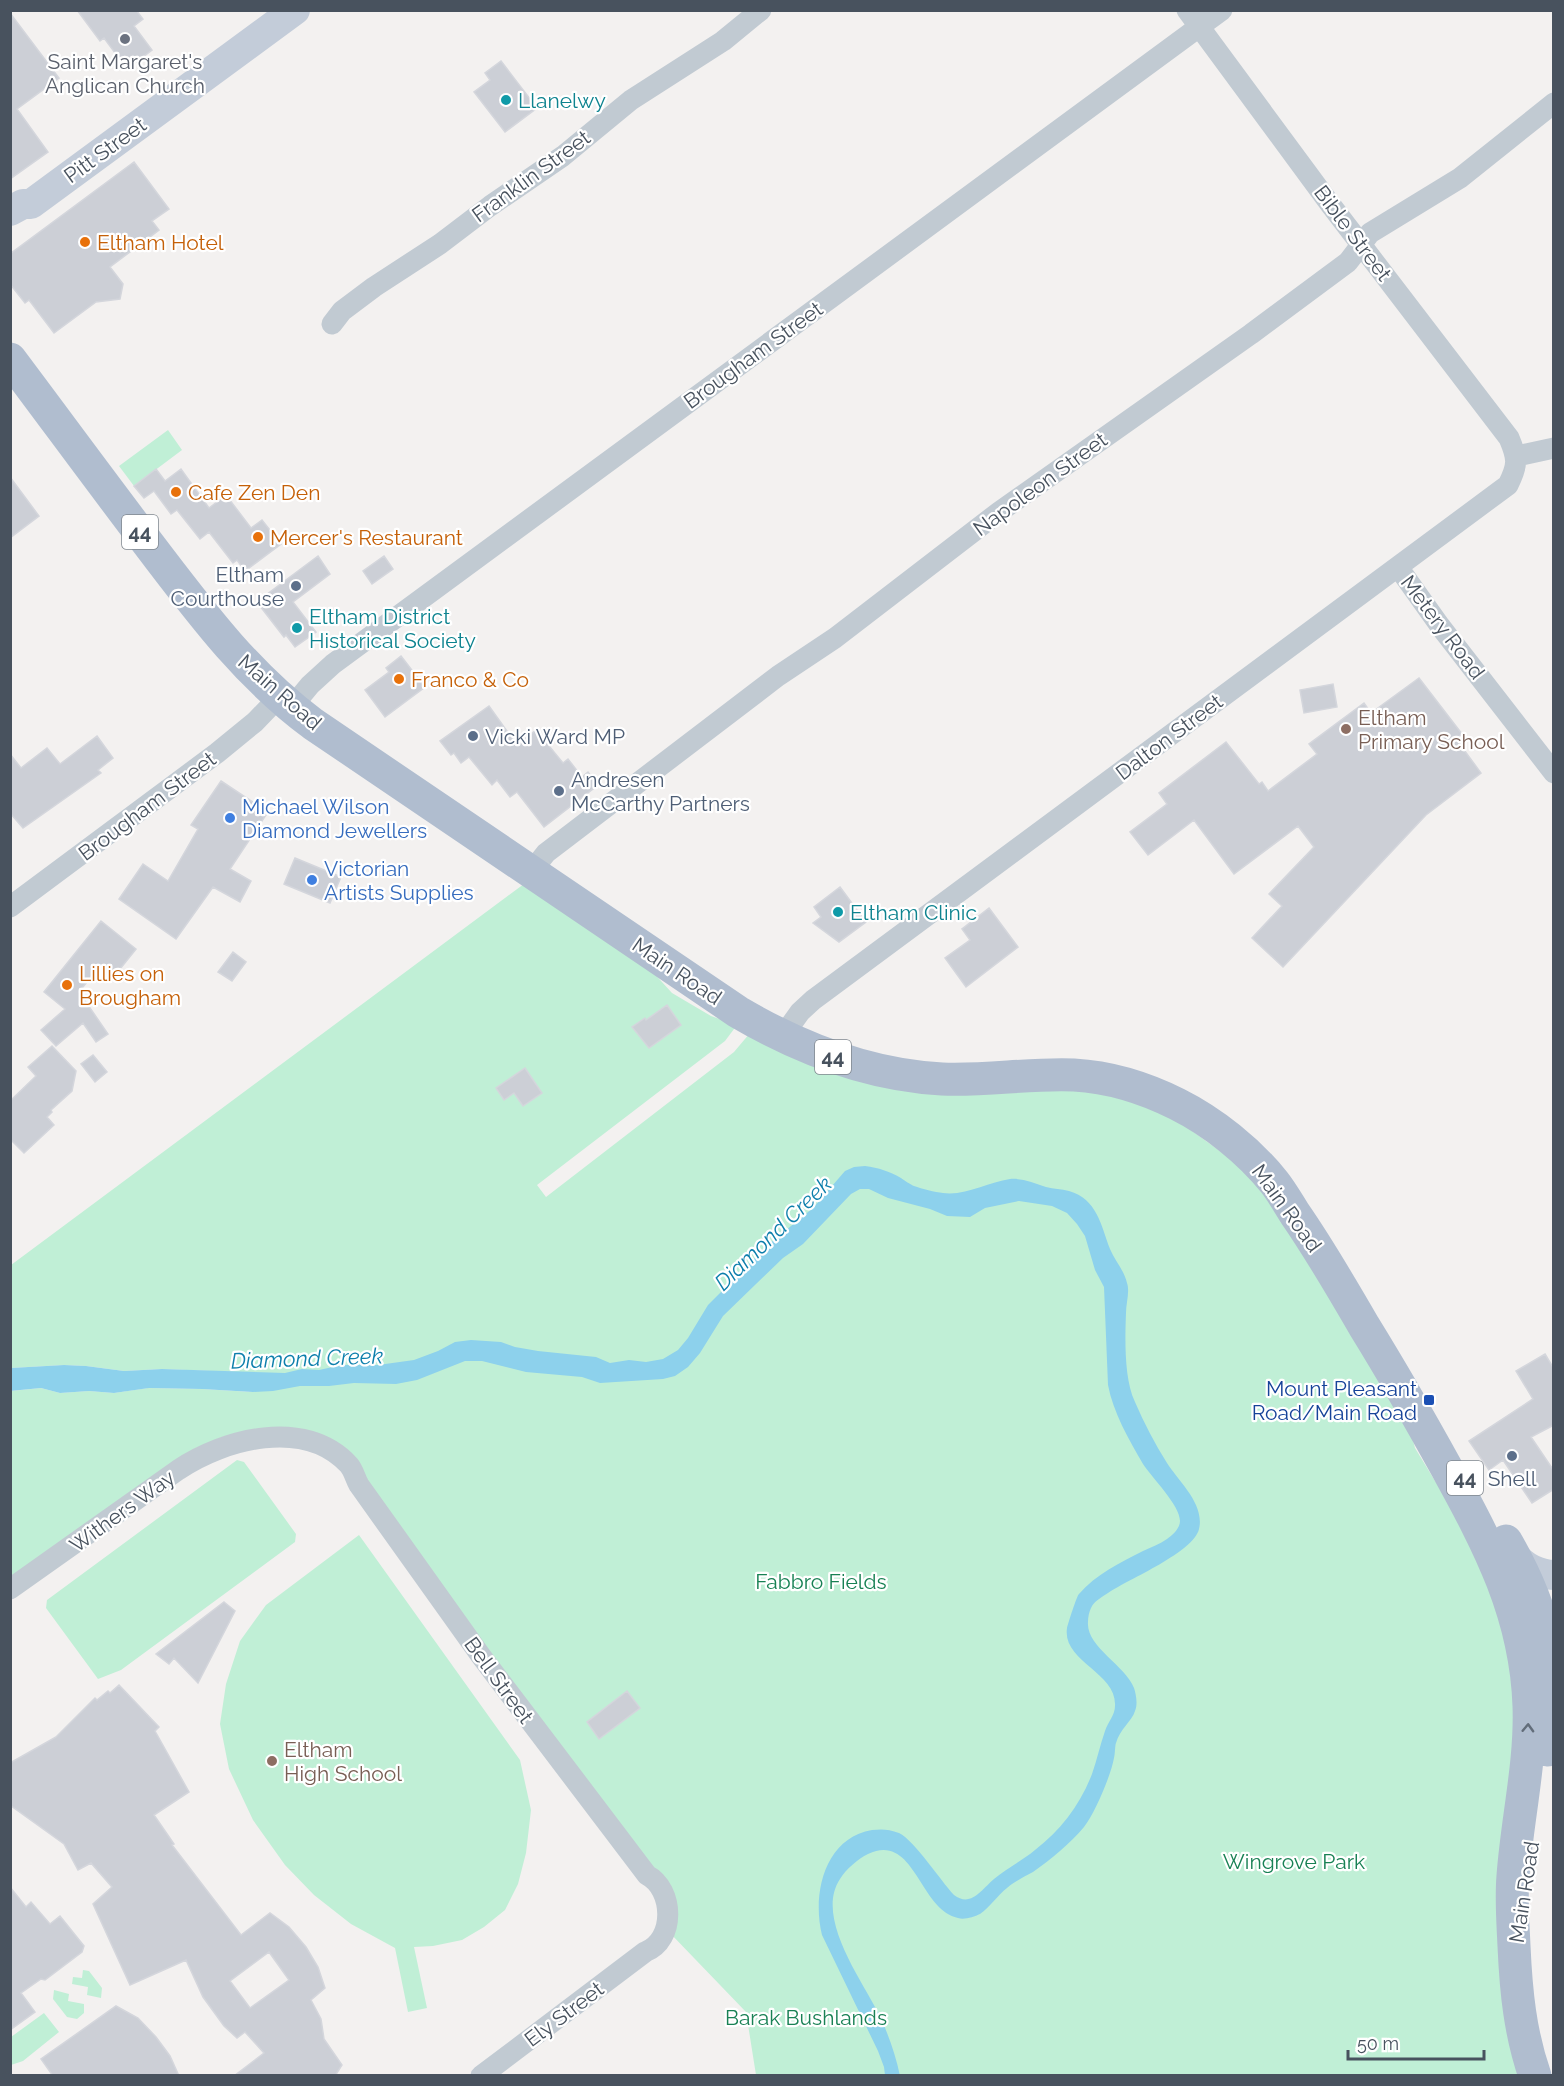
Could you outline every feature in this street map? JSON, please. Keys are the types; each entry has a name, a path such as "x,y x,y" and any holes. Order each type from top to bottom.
{"main road":[{"name":"Main Road","path":"10,359 196,607 238,657 285,703 738,1012 782,1037 844,1061 900,1075 948,1079 1075,1075 1104,1078 1131,1085 1182,1107 1234,1143 1274,1182 1311,1237 1486,1525 1514,1555 1531,1587 1542,1619 1551,1678 1551,1722 1540,1803 1518,1911 1514,1953 1519,2015 1534,2076"},
{"name":"Main Road","path":"1486,1525 1502,1579 1542,1619"}],"street":[{"name":"Pitt Street","path":"10,230 31,213 21,208 295,10"},
{"name":"Franklin Street","path":"332,324 342,311 374,287 440,244 490,206 563,156 631,100 723,41 761,10"},
{"name":"Brougham Street","path":"10,907 217,753 255,722 310,685 333,664 1194,19 1222,10"},
{"name":"Bible Street","path":"1194,19 1509,438 1517,456"},
{"name":"Napoleon Street","path":"531,872 546,853 778,676 835,638 999,512 1251,334 1339,268 1354,255 1370,233 1460,178 1554,103"},
{"path":"1517,456 1554,448"},
{"name":"Dalton Street","path":"782,1037 800,1012 813,1000 1508,485 1515,470 1517,456"},
{"name":"Metery Road","path":"1398,567 1440,626 1554,773"},
{"name":"Withers Way","path":"10,1589 191,1461 218,1448 238,1443 255,1448 307,1447"},
{"name":"Bell Street","path":"307,1447 324,1447 345,1461 352,1469 356,1481 481,1656 647,1875 656,1881 664,1892 668,1908 661,1926"},
{"path":"1514,1555 1533,1570 1554,1575"},
{"name":"Ely Street","path":"481,2076 645,1952 651,1950 660,1942 661,1926"}],"green space":[{"path":"168,430 182,450 134,486 119,466"},
{"path":"528,881 641,959 672,993 711,1016 737,1025 725,1041 537,1185 546,1197 734,1052 750,1033 798,1058 1074,1084 1159,1107 1253,1175 1408,1421 1415,1448 1435,1481 1461,1514 1512,1631 1523,2075 756,2075 746,2012 669,1932 671,1921 515,1689 352,1461 237,1434 222,1437 196,1448 11,1579 11,1391 41,1388 60,1393 89,1391 114,1393 148,1388 252,1392 261,1373 162,1369 124,1371 64,1365 11,1368 11,1265"},
{"path":"237,1460 244,1462 296,1534 295,1542 121,1670 98,1679 46,1608 47,1600"},
{"path":"359,1535 520,1760 531,1810 526,1853 518,1884 505,1910 484,1927 462,1940 414,1947 427,2008 408,2012 395,1948 351,1924 314,1895 285,1865 253,1820 229,1769 220,1724 226,1684 240,1641 266,1605"},
{"path":"83,1970 89,1971 102,1988 101,1998 87,1995 88,1987 72,1984 73,1977 82,1978"},
{"path":"54,1990 69,1994 68,2001 84,2004 84,2013 77,2019 67,2017 53,1999"},
{"path":"44,2013 59,2032 23,2061 11,2065 11,2037"}],"water":[{"path":"865,1166 888,1172 914,1186 940,1193 969,1191 1015,1179 1069,1191 1086,1200 1097,1214 1110,1249 1128,1286 1126,1347 1131,1393 1158,1448 1195,1502 1200,1520 1195,1538 1186,1547 1101,1598 1090,1610 1088,1622 1093,1640 1129,1680 1135,1690 1136,1705 1133,1715 1118,1738 1112,1765 1098,1803 1084,1827 1073,1839 1040,1867 1000,1894 980,1914 972,1917 958,1918 945,1912 934,1902 907,1862 896,1854 884,1850 868,1854 860,1859 840,1879 834,1895 833,1912 837,1931 844,1950 881,2018 900,2076 885,2075 878,2051 822,1935 819,1919 821,1886 832,1856 856,1835 872,1830 899,1833 912,1844 954,1895 966,1899 976,1896 999,1875 1030,1854 1053,1834 1076,1806 1087,1785 1115,1709 1113,1694 1108,1684 1081,1659 1068,1640 1067,1628 1076,1599 1085,1587 1100,1575 1164,1541 1180,1524 1175,1507 1143,1464 1127,1436 1114,1405 1108,1385 1104,1287 1095,1270 1085,1236 1067,1213 1052,1206 1019,1201 985,1208 970,1217 947,1216 888,1198 869,1189 860,1189 851,1194 803,1244 783,1258 723,1316 700,1353 688,1367 675,1376 663,1379 600,1383 582,1377 526,1372 482,1361 465,1361 417,1380 396,1384 354,1383 300,1386 253,1392 149,1388 114,1393 89,1391 60,1393 41,1388 10,1391 11,1368 64,1365 124,1371 162,1369 285,1373 302,1369 319,1370 342,1365 378,1365 414,1360 455,1342 471,1340 501,1342 538,1351 596,1357 610,1363 663,1359 678,1350 688,1338 708,1305 769,1244 813,1208 845,1171"}],"building":[{"name":"Saint Margaret's Anglican Church","path":"77,10 136,10 143,19 134,26 152,50 127,69 104,38 100,41"},
{"path":"10,13 59,78 17,109 48,152 10,179"},
{"name":"Llanelwy","path":"501,61 537,108 505,132 474,92 490,80 485,73"},
{"name":"Eltham Hotel","path":"134,162 169,209 152,221 159,230 110,267 123,284 120,299 96,302 54,333 29,300 25,303 10,284 10,254"},
{"path":"156,469 165,481 181,469 209,508 226,495 251,528 262,520 281,544 245,571 237,560 233,563 209,532 200,539 177,510 171,514 154,491 144,498 134,486"},
{"path":"10,477 39,516 10,538"},
{"path":"318,556 330,574 293,602 316,632 295,647 286,635 284,637 260,606 265,602 262,598"},
{"path":"384,556 393,569 372,584 363,571"},
{"name":"Franco & Co","path":"401,656 425,687 385,717 365,690 389,672 386,668"},
{"path":"1419,678 1462,734 1456,739 1481,773 1426,815 1283,967 1252,938 1282,906 1269,894 1314,847 1298,826 1234,874 1194,820 1148,855 1130,832 1167,804 1159,793 1226,742 1259,784 1262,782 1268,791 1317,754 1309,744 1364,703 1371,713"},
{"path":"1333,684 1337,707 1304,713 1300,690"},
{"path":"489,706 517,745 536,730 563,763 568,759 582,777 588,772 598,785 544,827 517,792 510,797 497,780 492,785 469,757 461,763 454,753 451,755 440,741"},
{"path":"97,736 113,758 98,770 101,773 23,828 10,813 10,754 21,768 47,748 60,764"},
{"path":"221,781 268,812 230,869 251,881 240,902 213,887 176,939 119,899 143,864 168,881 198,829 191,825"},
{"name":"Victorian Artists Supplies","path":"295,858 341,877 330,903 284,884"},
{"name":"Eltham Clinic","path":"840,887 866,922 839,942 813,923 821,917 814,907"},
{"path":"989,908 1018,947 966,987 945,958 970,940 962,929"},
{"path":"101,921 136,949 112,979 98,968 79,992 108,1034 96,1042 83,1023 56,1046 41,1030 65,1009 44,992"},
{"path":"233,952 246,962 232,981 218,972"},
{"path":"667,1005 681,1025 649,1048 632,1027"},
{"path":"52,1046 76,1071 72,1091 51,1110 52,1112 47,1117 54,1125 24,1153 10,1139 10,1101 36,1076 28,1067"},
{"path":"93,1055 107,1072 95,1082 81,1064"},
{"path":"525,1068 542,1093 523,1106 514,1093 504,1100 496,1088"},
{"path":"1545,1354 1554,1369 1554,1425 1531,1437 1554,1471 1554,1489 1532,1503 1503,1460 1489,1470 1469,1441 1533,1399 1516,1371"},
{"path":"224,1602 235,1611 198,1683 174,1658 169,1664 156,1654"},
{"path":"119,1685 159,1727 155,1731 189,1792 154,1815 174,1844 172,1845 241,1935 270,1913 289,1927 306,1947 318,1967 325,1988 311,2000 321,2019 324,2039 342,2065 335,2076 234,2076 264,2053 245,2032 237,2038 224,2026 203,1997 186,1960 130,1985 93,1904 112,1887 91,1863 78,1870 64,1844 10,1805 10,1763 56,1737 95,1698 97,1700 108,1691 110,1693","holes":["269,1952 289,1980 250,2008 230,1981"]},
{"path":"627,1691 640,1708 599,1739 587,1722"},
{"path":"10,1887 26,1907 31,1902 50,1924 60,1916 84,1946 82,1952 45,1980 41,1979 21,1993 35,2012 10,2030"},
{"path":"116,2006 138,2018 156,2037 170,2056 179,2076 53,2076 41,2059"}],"place":[{"name":"Saint Margaret's Anglican Church","path":"125,39"},
{"name":"Llanelwy","path":"506,100"},
{"name":"Eltham Hotel","path":"85,242"},
{"name":"Cafe Zen Den","path":"176,492"},
{"name":"Mercer's Restaurant","path":"258,537"},
{"name":"Eltham Courthouse","path":"296,586"},
{"name":"Eltham District Historical Society","path":"297,628"},
{"name":"Franco & Co","path":"399,679"},
{"name":"Eltham Primary School","path":"1346,729"},
{"name":"Vicki Ward MP","path":"473,736"},
{"name":"Andresen McCarthy Partners","path":"559,791"},
{"name":"Michael Wilson Diamond Jewellers","path":"230,818"},
{"name":"Victorian Artists Supplies","path":"312,880"},
{"name":"Eltham Clinic","path":"838,912"},
{"name":"Lillies on Brougham","path":"67,985"},
{"name":"Mount Pleasant Road/Main Road","path":"1429,1400"},
{"name":"Shell","path":"1512,1456"},
{"name":"Eltham High School","path":"272,1761"}],"water label":[{"name":"Diamond Creek","path":"773,1233"},
{"name":"Diamond Creek","path":"307,1358"}],"park label":[{"name":"Fabbro Fields","path":"821,1581"},
{"name":"Wingrove Park","path":"1294,1861"},
{"name":"Barak Bushlands","path":"806,2017"}]}
